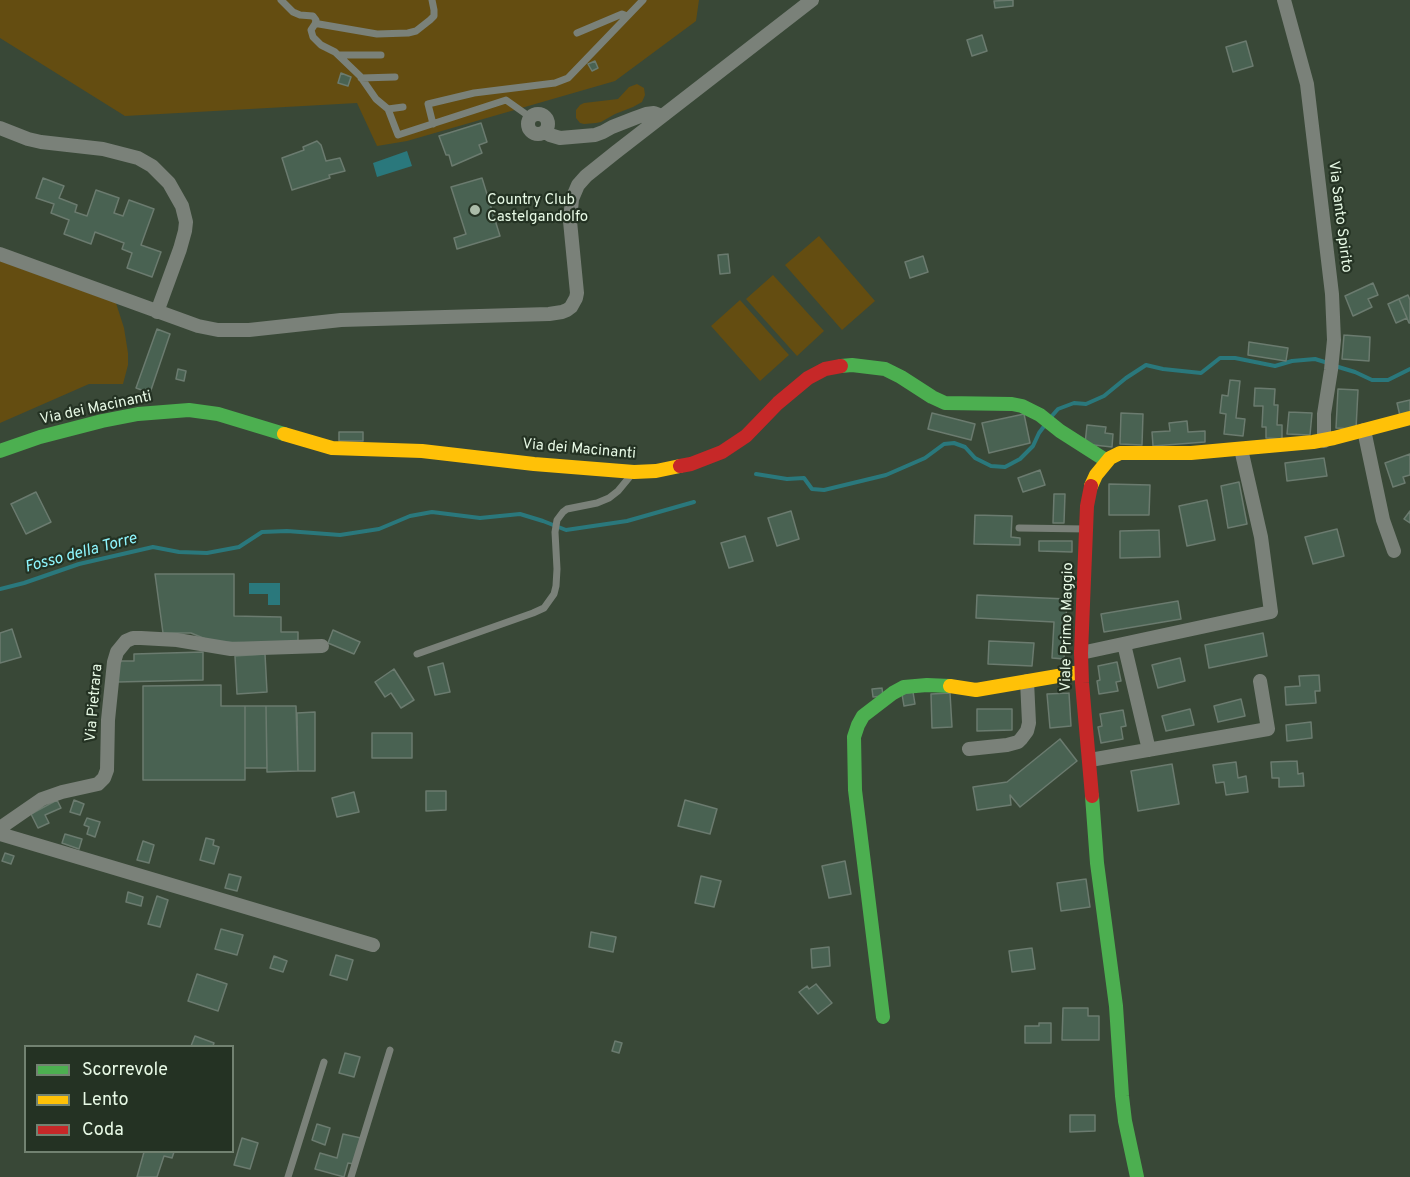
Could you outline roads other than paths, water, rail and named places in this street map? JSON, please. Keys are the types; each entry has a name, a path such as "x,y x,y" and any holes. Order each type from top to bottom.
{"street":[{"path":"0,254 204,328 233,330 342,320 549,314 567,310 576,298 578,288 570,221 575,189 586,176 812,0"},
{"name":"Via Santo Spirito","path":"1284,0 1308,93 1332,294 1334,340 1324,414 1324,441"},
{"path":"530,117 527,123 531,132 538,134 544,132 560,138 595,135 646,114 654,113 662,116"},
{"path":"0,128 41,142 103,149 138,158 156,169 169,183 182,206 186,222 180,249 157,312"},
{"name":"Via dei Macinanti","path":"0,451 40,437 102,421 149,413 189,410 225,416 332,448 422,451 534,464 634,472 674,468 700,462 730,447 746,436 778,403 808,378 825,369 844,365 885,369 945,403 1012,404 1029,409 1107,461"},
{"path":"1107,461 1117,454 1126,452 1191,453 1324,441 1410,418"},
{"path":"1365,430 1383,520 1394,551"},
{"path":"1081,653 1271,612 1261,537 1241,449"},
{"name":"Viale Primo Maggio","path":"1107,461 1091,485 1087,506 1081,672 1097,863 1116,1006 1122,1096 1137,1177"},
{"name":"Via Pietrara","path":"0,828 42,799 98,784 104,778 107,770 108,720 115,659 126,641 133,638 177,640 231,649 322,646"},
{"path":"1124,644 1149,750"},
{"path":"883,1017 855,790 854,737 858,725 864,716 904,687 927,684 976,690 1081,672"},
{"path":"969,749 1007,745 1022,739 1028,728 1027,681"},
{"path":"1090,760 1268,729 1260,681"},
{"path":"0,834 373,945"}],"lane":[{"path":"281,0 293,12 313,16 316,20 311,30 312,37 321,45 330,48 361,78 376,99 388,109 398,135 506,100 530,117"},
{"path":"315,24 377,34 408,33 416,31 434,16 432,0"},
{"path":"433,124 428,104 474,93 555,83 568,78 643,0"},
{"path":"578,33 622,14 627,16"},
{"path":"338,55 381,55"},
{"path":"361,78 395,77"},
{"path":"388,109 403,107"},
{"path":"417,654 544,608 554,594 556,586 555,532 560,515 567,509 597,503 613,495 634,472"},
{"path":"1019,528 1086,529"},
{"path":"351,1177 390,1050"},
{"path":"288,1177 324,1062"}],"water":[{"path":"407,151 412,166 377,177 373,163"},
{"path":"249,583 280,583 280,605 268,605 268,594 249,594"}],"waterway":[{"name":"Fosso della Torre","path":"1051,417 1058,409 1074,403 1086,404 1104,396 1146,365 1201,373 1220,358 1235,358 1275,366 1292,361 1315,359 1328,363"},
{"name":"Fosso della Torre","path":"1335,366 1372,380 1388,380 1410,369"},
{"name":"Fosso della Torre","path":"756,474 787,479 804,478 812,489 824,490 886,475 925,458 944,444 954,443 965,447 975,458 991,466 1005,467 1020,459 1033,446 1045,425"},
{"name":"Fosso della Torre","path":"0,589 79,564 153,547 179,552 207,553 239,547 262,532 287,531 340,535 379,529 410,516 432,512 480,518 520,514 566,530 627,521 694,502"}],"place":[{"name":"Country Club Castelgandolfo","path":"475,210"}]}
